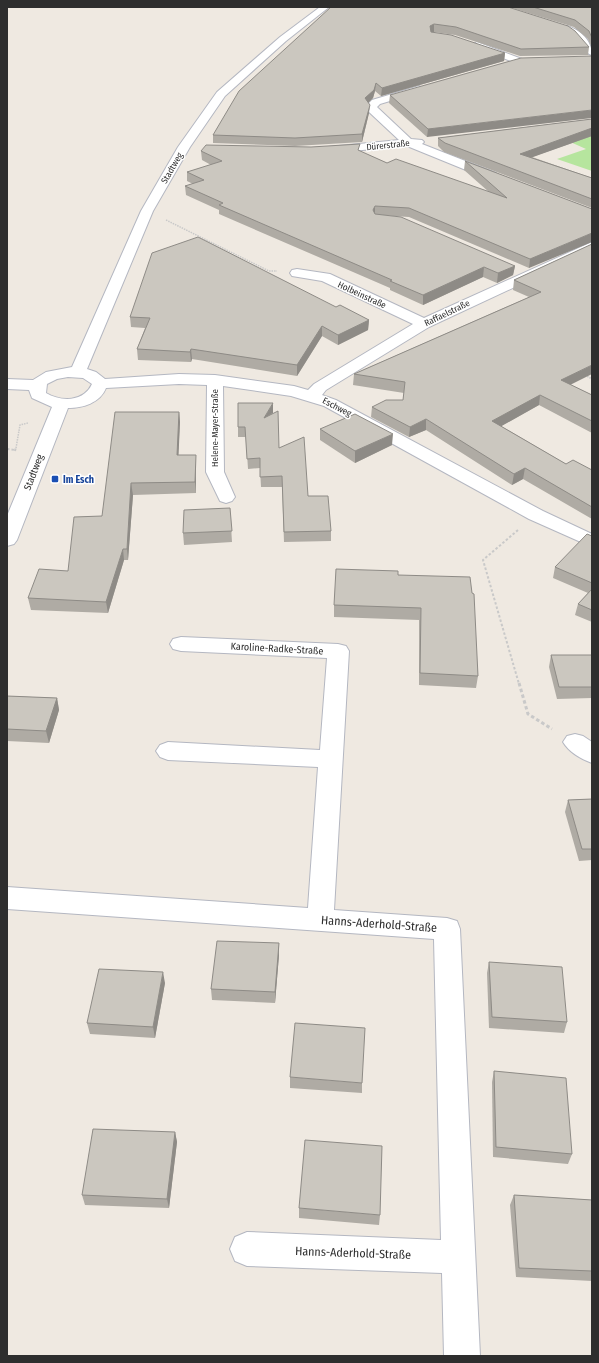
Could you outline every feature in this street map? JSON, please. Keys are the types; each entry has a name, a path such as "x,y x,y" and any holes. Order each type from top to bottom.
{"street":[{"name":"Stadtweg","path":"78,372 147,210 184,147 221,94 283,39 325,7"},
{"path":"560,26 578,35 589,56"},
{"path":"466,42 519,61"},
{"path":"499,66 519,61 532,60"},
{"path":"427,87 376,102 371,106 373,110 409,143 441,158 506,182"},
{"name":"Dürerstraße","path":"318,150 432,140"},
{"path":"184,147 199,148"},
{"name":"Raffaelstraße","path":"312,396 320,387 424,324 592,246"},
{"path":"513,268 528,275"},
{"name":"Holbeinstraße","path":"298,273 326,277 424,324"},
{"path":"7,384 37,385 49,376 68,372 78,372 94,376 100,384 99,390 89,398 71,404 60,404 43,400 38,395 36,390 37,385"},
{"name":"Eschweg","path":"100,384 179,379 215,380 294,391 312,396 330,403 536,515 592,541"},
{"name":"Helene-Mayer-Straße","path":"215,380 215,472 226,497"},
{"name":"Stadtweg","path":"7,540 60,404"},
{"name":"Karoline-Radke-Straße","path":"180,644 338,651 320,920"},
{"path":"168,751 331,759"},
{"name":"Hanns-Aderhold-Straße","path":"7,898 447,929 462,1356"},
{"name":"Hanns-Aderhold-Straße","path":"247,1248 459,1257"}],"path":[{"path":"147,210 269,271 298,273"},
{"path":"585,375 592,379"},
{"path":"7,449 15,450"},
{"path":"536,515 483,560 528,714 583,748"}],"green space":[{"path":"592,122 592,171 557,159 586,149 539,128"}],"building":[{"path":"331,7 508,7 568,26 575,31 589,47 521,49 456,27 434,24 430,26 431,32 451,35 505,53 382,88 376,83 374,90 365,98 370,105 362,134 295,138 213,135 239,91"},
{"path":"533,7 592,7 592,38 589,31 575,20"},
{"path":"592,56 592,110 428,129 390,95 521,58"},
{"path":"592,119 592,128 520,154 592,178 592,199 445,143 438,138"},
{"path":"360,144 358,150 387,163 396,159 507,198 465,161 592,209 592,233 530,259 409,208 375,206 373,210 375,214 401,217 515,266 498,273 484,267 423,295 390,281 392,280 219,205 223,203 185,186 204,180 187,172 222,161 201,151 206,145 311,147"},
{"path":"198,237 336,307 340,305 369,320 338,335 322,326 297,365 191,349 190,352 137,349 150,318 130,317 152,253"},
{"path":"592,244 592,365 561,380 592,395 592,421 540,395 492,421 566,464 573,460 592,470 592,507 525,468 514,474 426,419 410,427 372,407 386,400 403,400 405,382 354,374 541,292 514,280"},
{"path":"238,403 273,403 264,418 278,411 279,448 304,437 308,496 328,496 331,531 284,532 282,476 260,477 260,458 247,459 245,427 238,427"},
{"path":"115,412 179,412 177,455 196,455 195,482 131,483 127,549 123,549 106,602 28,598 39,569 68,571 74,517 102,516"},
{"path":"355,414 393,434 355,451 320,429"},
{"path":"230,508 232,531 183,533 184,510"},
{"path":"587,534 592,536 592,583 555,567"},
{"path":"336,569 398,571 398,575 470,577 472,593 474,594 478,676 420,673 421,608 334,605"},
{"path":"592,589 592,610 578,604"},
{"path":"551,655 592,655 592,687 559,687"},
{"path":"7,696 57,698 46,731 7,729"},
{"path":"592,799 592,849 582,849 568,800"},
{"path":"217,941 279,943 275,992 211,989"},
{"path":"489,962 562,967 567,1022 492,1017"},
{"path":"99,969 163,972 153,1027 87,1023"},
{"path":"295,1023 365,1028 362,1083 290,1077"},
{"path":"494,1071 566,1078 572,1154 496,1147"},
{"path":"93,1129 175,1132 167,1199 82,1195"},
{"path":"305,1140 382,1146 380,1215 299,1208"},
{"path":"514,1195 592,1200 592,1271 519,1268"}],"place":[{"name":"Im Esch","path":"55,479"}]}
